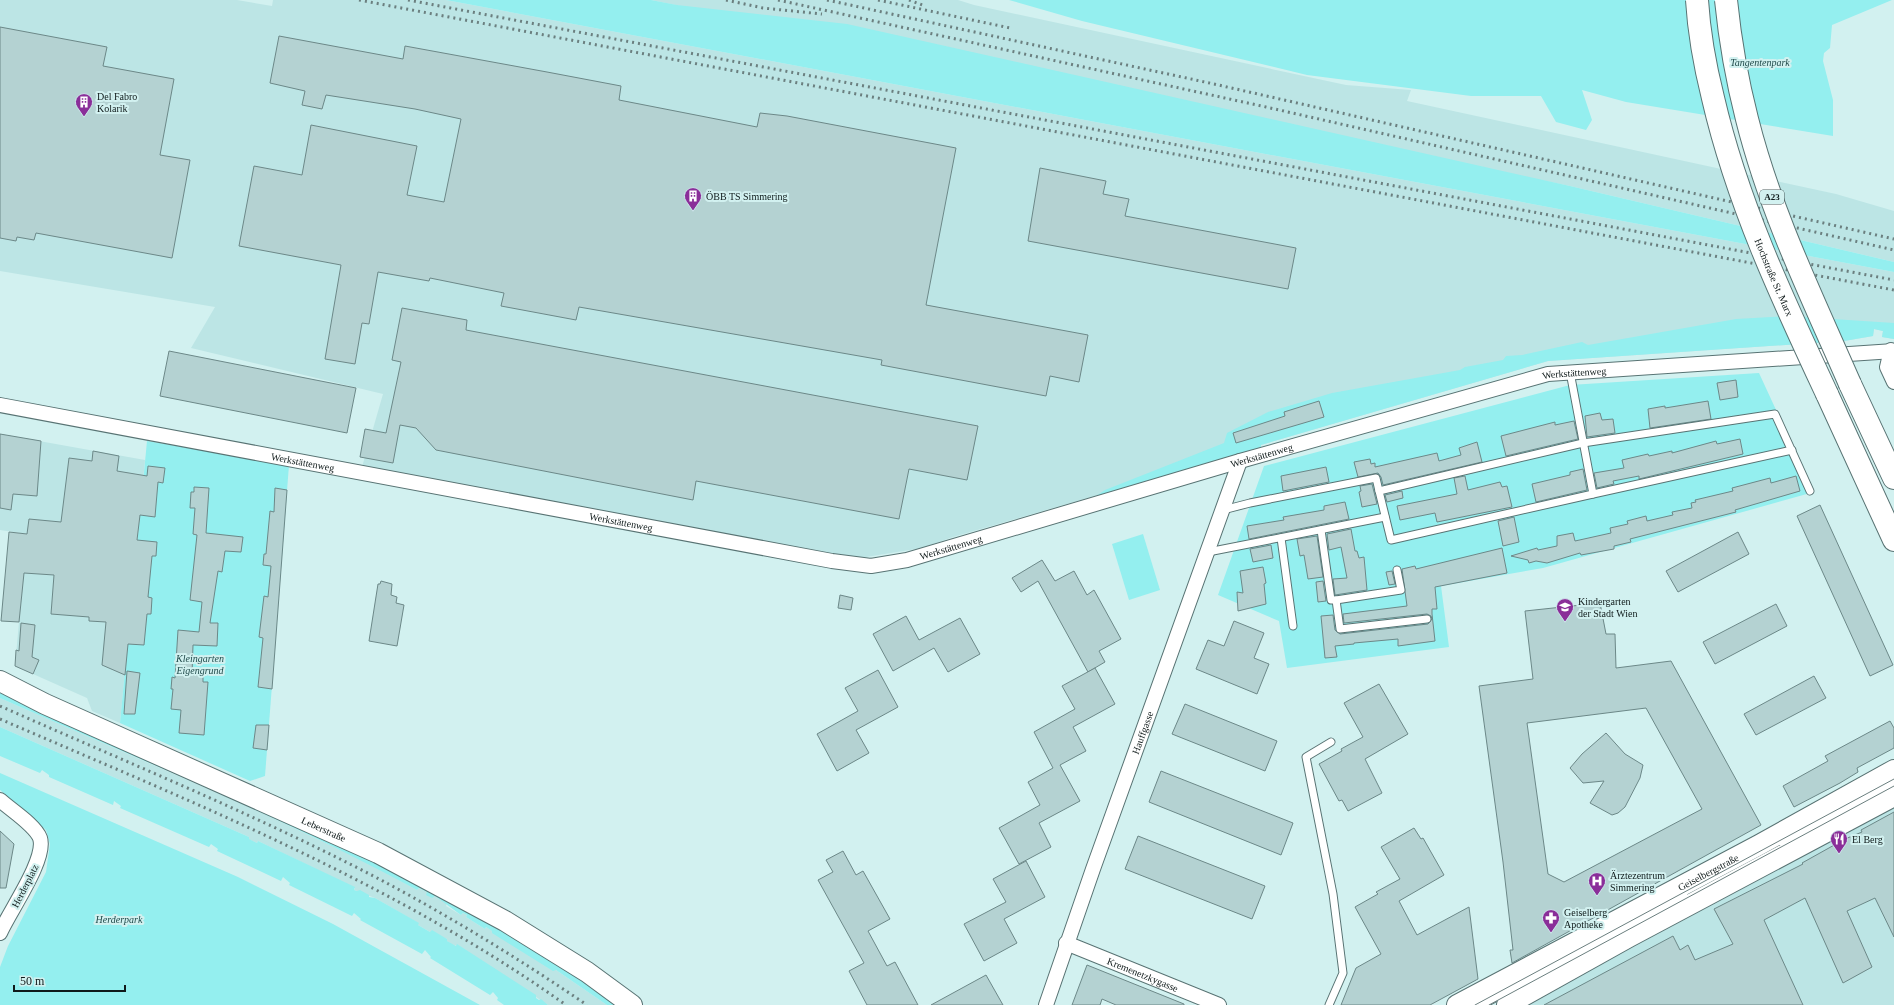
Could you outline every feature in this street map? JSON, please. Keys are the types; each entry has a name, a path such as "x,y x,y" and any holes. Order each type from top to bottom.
{"highway":[{"name":"Hochstraße St. Marx","path":"1697,0 1702,46 1717,114 1733,171 1750,220 1775,281 1894,540"},
{"name":"A23","path":"1726,0 1731,42 1746,114 1776,208 1829,335 1894,478"}],"main road":[{"name":"Leberstraße","path":"0,681 45,704 378,853 505,921 587,972 632,1005"},
{"name":"Geiselbergstraße","path":"1457,1005 1759,844 1894,770"},
{"name":"Geiselbergstraße","path":"1507,1005 1894,796"}],"street":[{"name":"Werkstättenweg","path":"0,405 842,563 883,565 935,552 1240,461 1548,374 1892,350"},
{"path":"1892,350 1887,367 1894,382"},
{"name":"Hauffgasse","path":"1046,1005 1066,943 1240,461"},
{"name":"Herderplatz","path":"0,800 32,828 40,838 41,848 38,860 0,933"},
{"name":"Kremenetzkygasse","path":"1066,943 1219,1005"}],"lane":[{"path":"1570,372 1593,494"},
{"path":"1379,491 1583,443 1776,414 1810,491"},
{"path":"1223,510 1250,503 1376,478 1391,540 1792,450"},
{"path":"1208,552 1385,517"},
{"path":"1320,530 1331,600 1400,590 1397,570"},
{"path":"1281,538 1293,626"},
{"path":"1336,600 1340,629 1427,619"},
{"path":"1329,1005 1343,973 1333,894 1306,757 1332,742"},
{"path":"1773,848 1894,783"},
{"path":"1482,1005 1689,894"}],"shaded area":[{"path":"0,0 237,0 272,6 273,0 446,0 1894,272 1894,339 1882,337 1883,331 1874,329 1873,336 1844,341 1548,361 1261,445 1261,447 1208,463 953,537 922,548 854,559 362,467 383,394 191,348 215,307 0,271"},
{"path":"651,0 958,0 974,5 1346,85 1411,90 1407,101 1836,194 1894,211 1894,262 1570,186"},
{"path":"0,434 145,460 120,723 92,711 87,698 15,666 27,534 0,530"},
{"path":"0,698 256,810 376,867 417,890 419,888 427,892 447,903 446,906 461,915 463,913 467,915 466,917 485,929 486,927 556,970 607,1005 548,1005 458,945 451,944 447,941 447,939 430,932 418,925 418,923 375,898 354,890 355,888 258,841 257,843 248,839 249,837 0,727"},
{"path":"1894,798 1894,1005 1516,1005"}],"green space":[{"path":"446,0 651,0 677,5 847,24 1570,186 1894,262 1894,272"},
{"name":"Tangentenpark","path":"1009,0 1892,0 1832,25 1830,48 1824,53 1823,61 1833,100 1833,136 1626,102 1582,90 1592,120 1586,130 1556,122 1541,96 1471,96 1307,75 1082,21"},
{"path":"1787,316 1894,323 1894,339 1882,337 1883,331 1874,329 1873,336 1844,341 1548,361 1261,445 1261,447 1096,496 1105,490 1224,443 1227,433 1268,412 1332,393 1460,370 1465,367 1503,360 1506,356 1522,355 1582,342 1588,345 1736,319"},
{"path":"1759,373 1814,492 1543,568 1441,586 1449,647 1287,668 1279,621 1218,595 1264,466 1570,385"},
{"name":"Kleingarten Eigengrund","path":"147,441 289,465 265,776 250,781 120,723"},
{"path":"1143,534 1160,590 1129,600 1112,544"},
{"path":"0,693 361,853 521,940 619,1005 607,1005 556,970 553,971 492,933 492,931 486,927 485,929 466,917 467,915 463,913 461,915 435,896 432,898 426,895 427,892 419,888 417,890 366,863 263,813 0,698"},
{"path":"0,727 249,837 249,839 257,843 258,841 355,887 354,890 360,890 369,895 369,897 375,898 419,923 418,925 430,932 432,930 447,939 447,941 456,946 457,944 536,995 536,998 539,1000 541,999 548,1005 504,1005 497,1000 498,998 493,992 490,995 430,958 431,957 425,950 422,954 360,920 361,919 354,913 352,916 289,885 290,883 283,877 281,881 217,851 218,849 211,844 209,847 120,808 121,806 114,801 113,805 49,777 49,775 42,770 40,773 0,756"},
{"name":"Herderpark","path":"0,773 238,877 333,924 480,1005 0,1005 0,967 8,946 46,872 50,844 46,830 0,790"}],"building":[{"name":"Del Fabro Kolarik","path":"0,27 107,47 103,66 174,79 160,155 190,160 172,258 36,233 34,240 17,237 16,241 0,238"},
{"name":"ÖBB TS Simmering","path":"279,36 403,59 405,46 621,86 619,100 757,127 760,113 787,116 956,148 926,305 1088,335 1079,382 1050,376 1046,396 881,365 882,360 579,307 576,320 501,306 504,293 430,278 429,281 378,272 369,324 362,323 355,364 325,359 341,265 239,246 254,166 302,175 311,125 417,146 407,195 444,202 461,119 415,109 326,95 322,109 302,105 305,91 270,83"},
{"path":"1040,168 1106,181 1103,194 1129,199 1125,216 1296,248 1288,289 1028,241"},
{"path":"402,308 467,320 466,330 978,426 967,480 909,469 899,519 696,481 693,500 436,450 416,428 400,425 393,463 360,457 365,429 386,433 401,362 392,360"},
{"path":"169,351 356,388 347,433 160,396"},
{"path":"1736,380 1738,397 1720,400 1717,383"},
{"path":"1319,401 1324,417 1236,443 1233,433 1285,416 1284,412"},
{"path":"1708,401 1711,419 1650,428 1648,409 1665,406 1665,408"},
{"path":"1600,413 1602,420 1613,419 1615,433 1587,437 1585,416"},
{"path":"1574,421 1578,439 1506,456 1501,436 1555,422 1555,425"},
{"path":"0,434 41,441 37,496 13,494 11,510 0,508"},
{"path":"1740,439 1743,454 1639,479 1639,476 1613,481 1614,484 1597,488 1594,473 1624,468 1622,460 1648,454 1649,456 1672,451 1672,453 1716,441 1717,444"},
{"path":"1477,442 1482,462 1383,485 1381,477 1378,473 1358,477 1354,462 1370,459 1371,464 1375,463 1375,467 1437,453 1439,461 1461,455 1459,448"},
{"path":"93,451 119,456 117,471 147,476 148,466 165,468 163,483 158,482 155,517 140,515 137,540 157,542 156,556 152,556 148,597 152,598 151,614 147,614 144,645 128,644 125,675 102,665 106,622 89,621 89,617 51,614 54,575 24,573 19,622 1,621 9,532 27,534 29,519 61,522 69,458 92,461"},
{"path":"1326,467 1329,482 1283,491 1281,476"},
{"path":"1583,469 1587,490 1536,502 1532,484 1570,475 1570,472"},
{"path":"1465,476 1468,490 1500,482 1502,487 1507,486 1512,507 1437,522 1435,513 1400,520 1397,506 1457,494 1454,478"},
{"path":"1796,476 1800,491 1735,510 1736,512 1630,539 1631,542 1614,546 1614,549 1581,555 1580,553 1547,563 1536,561 1529,563 1528,560 1511,556 1537,548 1538,550 1557,546 1557,536 1573,533 1575,541 1611,533 1610,528 1628,524 1627,521 1646,516 1647,521 1673,515 1672,512 1692,508 1691,503 1696,502 1695,500 1733,491 1732,488 1770,478 1771,483"},
{"path":"1372,484 1377,504 1362,507 1359,492 1361,491 1360,486"},
{"path":"194,487 209,488 206,533 243,537 241,552 225,551 222,572 218,571 210,623 218,623 217,646 193,645 192,675 203,676 203,682 208,682 204,735 179,733 181,710 171,709 173,689 171,689 172,677 175,678 178,630 199,632 202,602 190,600 197,535 193,534 195,508 190,508 191,492 194,492"},
{"path":"275,488 287,490 272,689 258,687 263,638 259,637 264,596 268,597 271,566 263,565 264,554 266,554 270,511 274,512"},
{"path":"1402,491 1403,498 1387,502 1385,495"},
{"path":"1345,502 1349,519 1249,539 1247,526 1284,520 1283,517 1324,510 1324,506"},
{"path":"1820,505 1893,665 1870,676 1797,516"},
{"path":"1514,517 1519,542 1503,546 1498,521"},
{"path":"1351,529 1355,551 1357,551 1359,558 1364,557 1367,590 1335,595 1333,579 1347,578 1341,547 1329,550 1327,534"},
{"path":"1738,532 1749,554 1678,592 1666,571"},
{"path":"1317,536 1323,577 1308,579 1304,555 1300,556 1297,539"},
{"path":"1271,545 1273,558 1253,562 1250,549"},
{"path":"1502,548 1507,573 1435,587 1437,609 1432,609 1432,614 1435,641 1398,646 1398,639 1354,643 1335,646 1337,657 1325,658 1321,616 1333,615 1335,630 1340,634 1428,624 1432,619 1431,616 1427,614 1344,623 1343,614 1407,606 1402,569 1415,566 1416,569"},
{"path":"1042,560 1055,581 1074,571 1087,595 1094,590 1121,639 1099,651 1105,662 1088,672 1038,581 1021,592 1012,578"},
{"path":"1263,567 1266,583 1264,584 1266,604 1238,611 1237,592 1243,593 1240,571"},
{"path":"1392,571 1395,584 1389,585 1386,572"},
{"path":"381,581 392,584 391,595 397,597 396,603 404,605 397,646 369,641 378,584 380,584"},
{"path":"1323,581 1326,601 1318,602 1316,582"},
{"path":"840,595 853,598 851,610 838,608"},
{"path":"1600,603 1606,634 1615,634 1616,668 1671,661 1761,825 1512,963 1510,950 1513,950 1503,862 1479,686 1533,679 1525,611","holes":["1646,708 1702,809 1564,882 1548,874 1527,723"]},
{"path":"1776,604 1787,626 1715,664 1703,642"},
{"path":"906,616 919,640 960,618 980,654 948,672 934,648 893,671 873,634"},
{"path":"1234,621 1264,633 1254,658 1269,664 1257,694 1196,669 1208,640 1224,646"},
{"path":"21,623 35,625 32,657 39,660 33,674 15,666 16,650 19,651"},
{"path":"1095,668 1115,704 1073,727 1086,751 1060,765 1080,801 1039,823 1051,847 1019,864 999,828 1040,805 1028,782 1053,768 1034,732 1075,709 1062,686"},
{"path":"878,670 898,707 856,730 869,753 837,771 817,734 858,711 845,688"},
{"path":"127,671 140,673 135,714 124,714"},
{"path":"1814,676 1826,698 1756,735 1744,714"},
{"path":"1379,684 1408,734 1365,759 1382,793 1348,811 1342,800 1339,801 1319,764 1342,751 1341,749 1363,737 1344,703"},
{"path":"1185,704 1277,741 1265,771 1172,734"},
{"path":"1890,721 1894,728 1894,748 1857,768 1858,772 1840,783 1794,807 1783,786 1828,761 1825,756"},
{"path":"256,725 269,725 267,750 253,748"},
{"path":"1606,733 1625,754 1643,765 1640,778 1625,807 1618,813 1612,815 1590,803 1604,781 1583,783 1570,768 1582,754"},
{"path":"1161,771 1293,823 1281,855 1149,802"},
{"path":"1894,812 1894,937 1875,898 1847,911 1872,967 1843,983 1805,898 1764,920 1803,1005 1544,1005 1673,936 1680,950 1688,945 1695,960 1733,944 1714,909 1803,864 1802,863 1845,839 1862,832 1861,830"},
{"path":"1414,828 1421,839 1423,838 1444,875 1399,901 1417,935 1469,907 1478,979 1430,1005 1341,1005 1356,968 1381,954 1355,907 1378,894 1376,892 1400,879 1381,847"},
{"path":"0,831 14,844 6,888 0,888"},
{"path":"1138,836 1265,886 1252,919 1125,869"},
{"path":"843,851 856,875 863,871 890,919 868,931 887,966 895,962 918,1005 867,1005 849,971 864,963 818,880 833,872 826,860"},
{"path":"1026,861 1045,897 1004,919 1017,943 984,961 964,924 1006,902 993,879"},
{"path":"1087,965 1184,1005 1116,1005 1102,999 1100,1005 1072,1005"},
{"path":"986,975 1003,1005 931,1005"}],"tram line":[{"path":"1475,1005 1894,779"},
{"path":"1489,1005 1894,786"}],"railway":[{"path":"359,0 1894,290"},
{"path":"408,0 1894,280"},
{"path":"726,0 763,8 822,14"},
{"path":"778,0 1266,107 1894,250"},
{"path":"827,0 1214,84 1894,239"},
{"path":"878,0 1010,28"},
{"path":"909,0 925,6"},
{"path":"0,706 216,801 344,861 468,929 587,1005"},
{"path":"0,719 219,814 291,847 432,920 500,961 566,1005"}],"place":[{"name":"Del Fabro Kolarik","path":"84,117"},
{"name":"ÖBB TS Simmering","path":"693,211"},
{"name":"Kindergarten der Stadt Wien","path":"1565,622"},
{"name":"El Berg","path":"1839,854"},
{"name":"Ärztezentrum Simmering","path":"1597,896"},
{"name":"Geiselberg Apotheke","path":"1551,933"}]}
